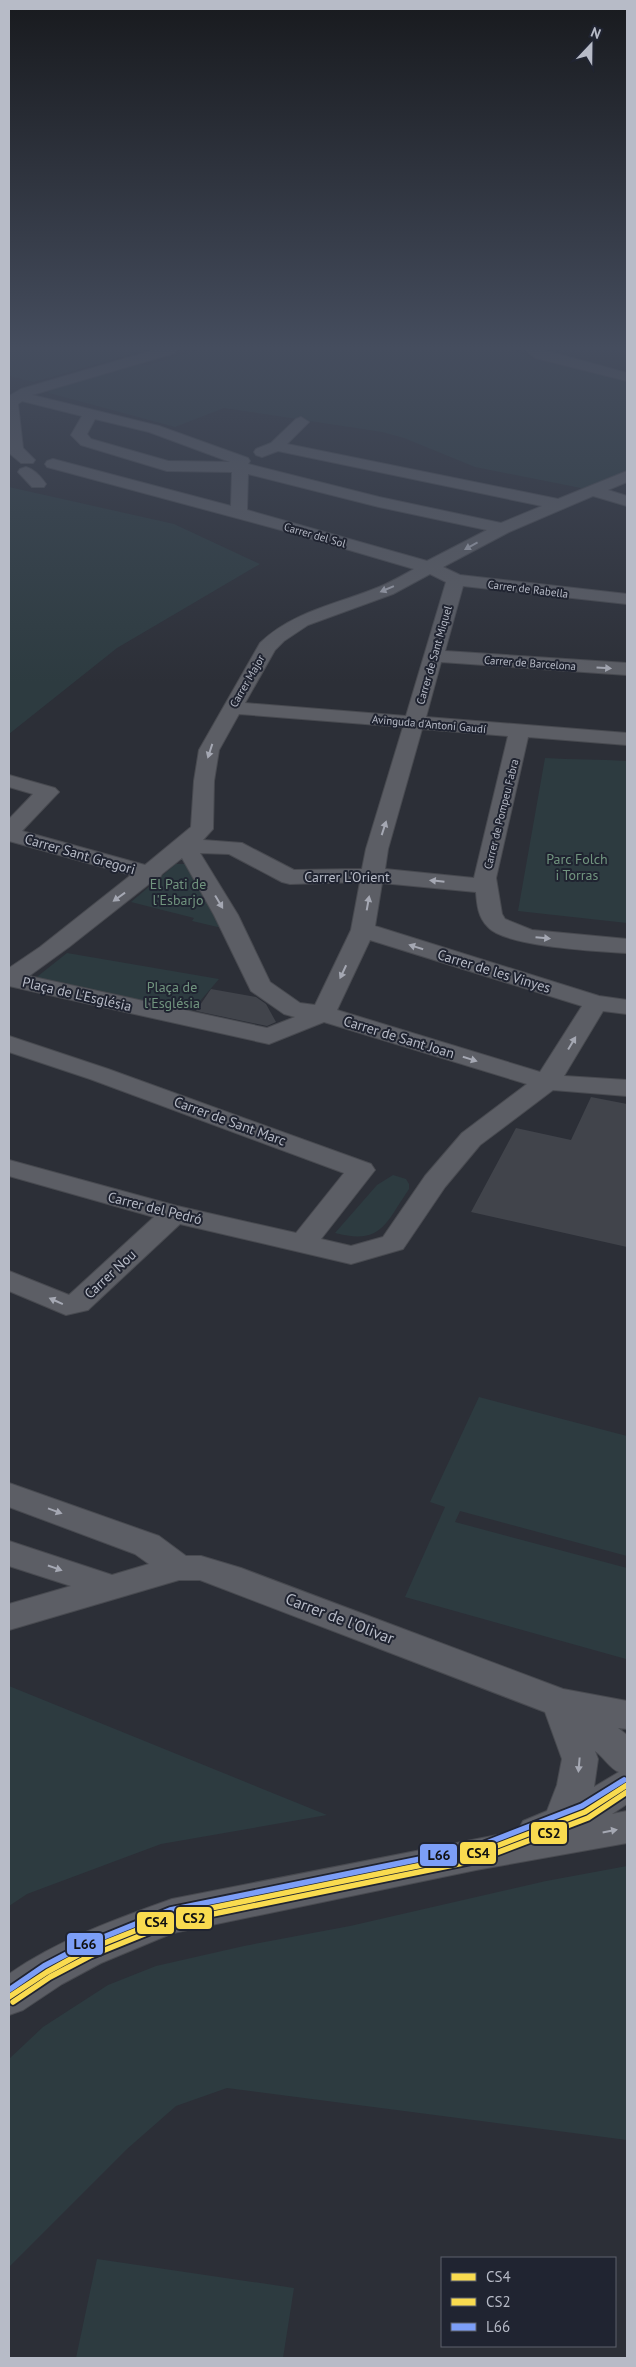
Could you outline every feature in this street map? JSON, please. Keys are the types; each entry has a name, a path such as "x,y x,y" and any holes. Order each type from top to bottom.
{"street":[{"path":"22,460 38,484"},
{"path":"148,460 167,466 243,465 251,460"},
{"path":"232,460 379,502 503,528"},
{"path":"346,460 557,504"},
{"name":"Carrer del Sol","path":"26,466 48,470 53,464 431,568"},
{"path":"239,514 243,465"},
{"name":"Carrer Major","path":"53,949 109,903 150,874 202,829 204,781 209,750 267,647 282,633 302,621 388,590 503,528 627,476"},
{"path":"591,490 627,502"},
{"name":"Carrer de Rabella","path":"431,568 456,580 627,599"},
{"name":"Carrer de Sant Miquel","path":"323,1014 363,930 377,849 456,580"},
{"name":"Carrer de Barcelona","path":"433,656 627,669"},
{"name":"Avinguda d'Antoni Gaudí","path":"232,708 627,739"},
{"name":"Carrer de Pompeu Fabra","path":"519,731 485,878 490,914 497,924 528,937 627,946"},
{"name":"Carrer Sant Gregori","path":"9,781 48,792 9,833 150,874"},
{"name":"Carrer L'Orient","path":"185,845 234,848 290,877 373,875 486,886"},
{"name":"Carrer de Sant Joan","path":"185,845 226,915 260,986 293,1009 323,1014 547,1082 627,1088"},
{"name":"Carrer de les Vinyes","path":"363,930 596,1003 627,1007"},
{"name":"Plaça de L'Església","path":"9,978 29,967 53,949"},
{"name":"Plaça de L'Església","path":"9,978 269,1036 323,1014"},
{"path":"547,1082 596,1003"},
{"name":"Carrer de Sant Marc","path":"9,1044 117,1080 361,1170 302,1244"},
{"name":"Carrer del Pedró","path":"9,1168 174,1214 242,1228 351,1255 393,1243 435,1182 471,1139 547,1082"},
{"name":"Carrer Nou","path":"9,1280 66,1305 78,1303 174,1214"},
{"path":"9,1495 147,1545 179,1568"},
{"path":"9,1553 123,1583 134,1558 122,1536"},
{"name":"Carrer de l'Olivar","path":"9,1617 179,1568 201,1568 215,1571 560,1703 627,1715"},
{"path":"560,1703 580,1759 576,1785 561,1823"},
{"name":"Carrer de l'Olivar","path":"560,1703 617,1747 627,1760"},
{"path":"476,1854 561,1823 585,1812 627,1785"},
{"path":"9,1997 32,1980 70,1957 126,1932 172,1916 476,1854 627,1828"}],"green space":[{"path":"459,460 627,460 627,476 591,490 475,467"},
{"path":"9,487 174,524 260,564 117,648 9,734"},
{"name":"Parc Folch i Torras","path":"545,758 627,761 627,923 518,911"},
{"name":"El Pati de l'Esbarjo","path":"176,864 188,864 222,928 192,921 194,918 131,902"},
{"name":"Plaça de l'Església","path":"67,953 219,979 182,1022 23,988"},
{"path":"393,1175 406,1179 409,1189 381,1229 373,1234 363,1236 335,1233 377,1185"},
{"path":"479,1397 627,1436 627,1556 460,1511 455,1522 627,1568 626,1659 405,1597 445,1507 430,1502"},
{"path":"9,1686 327,1815 161,1844 27,1894 9,1906"},
{"path":"627,1866 627,2140 227,2088 176,2106 127,2149 9,2267 9,2059 43,2027 108,1985 156,1966 244,1946 350,1926 546,1881"},
{"path":"97,2259 294,2288 283,2358 76,2358"}],"building":[{"path":"211,989 256,997 266,1004 276,1022 267,1026 196,1011"},
{"path":"591,1097 627,1104 627,1247 471,1212 516,1128 571,1140"}],"transit line":[{"name":"L66","path":"9,1990 44,1966 84,1945 170,1910 474,1848 582,1806 624,1780"},
{"name":"CS4","path":"9,1997 47,1972 87,1950 172,1916 476,1854 585,1812 627,1785"},
{"name":"CS2","path":"13,2002 50,1977 90,1956 174,1922 478,1860 588,1818 627,1792"}]}
